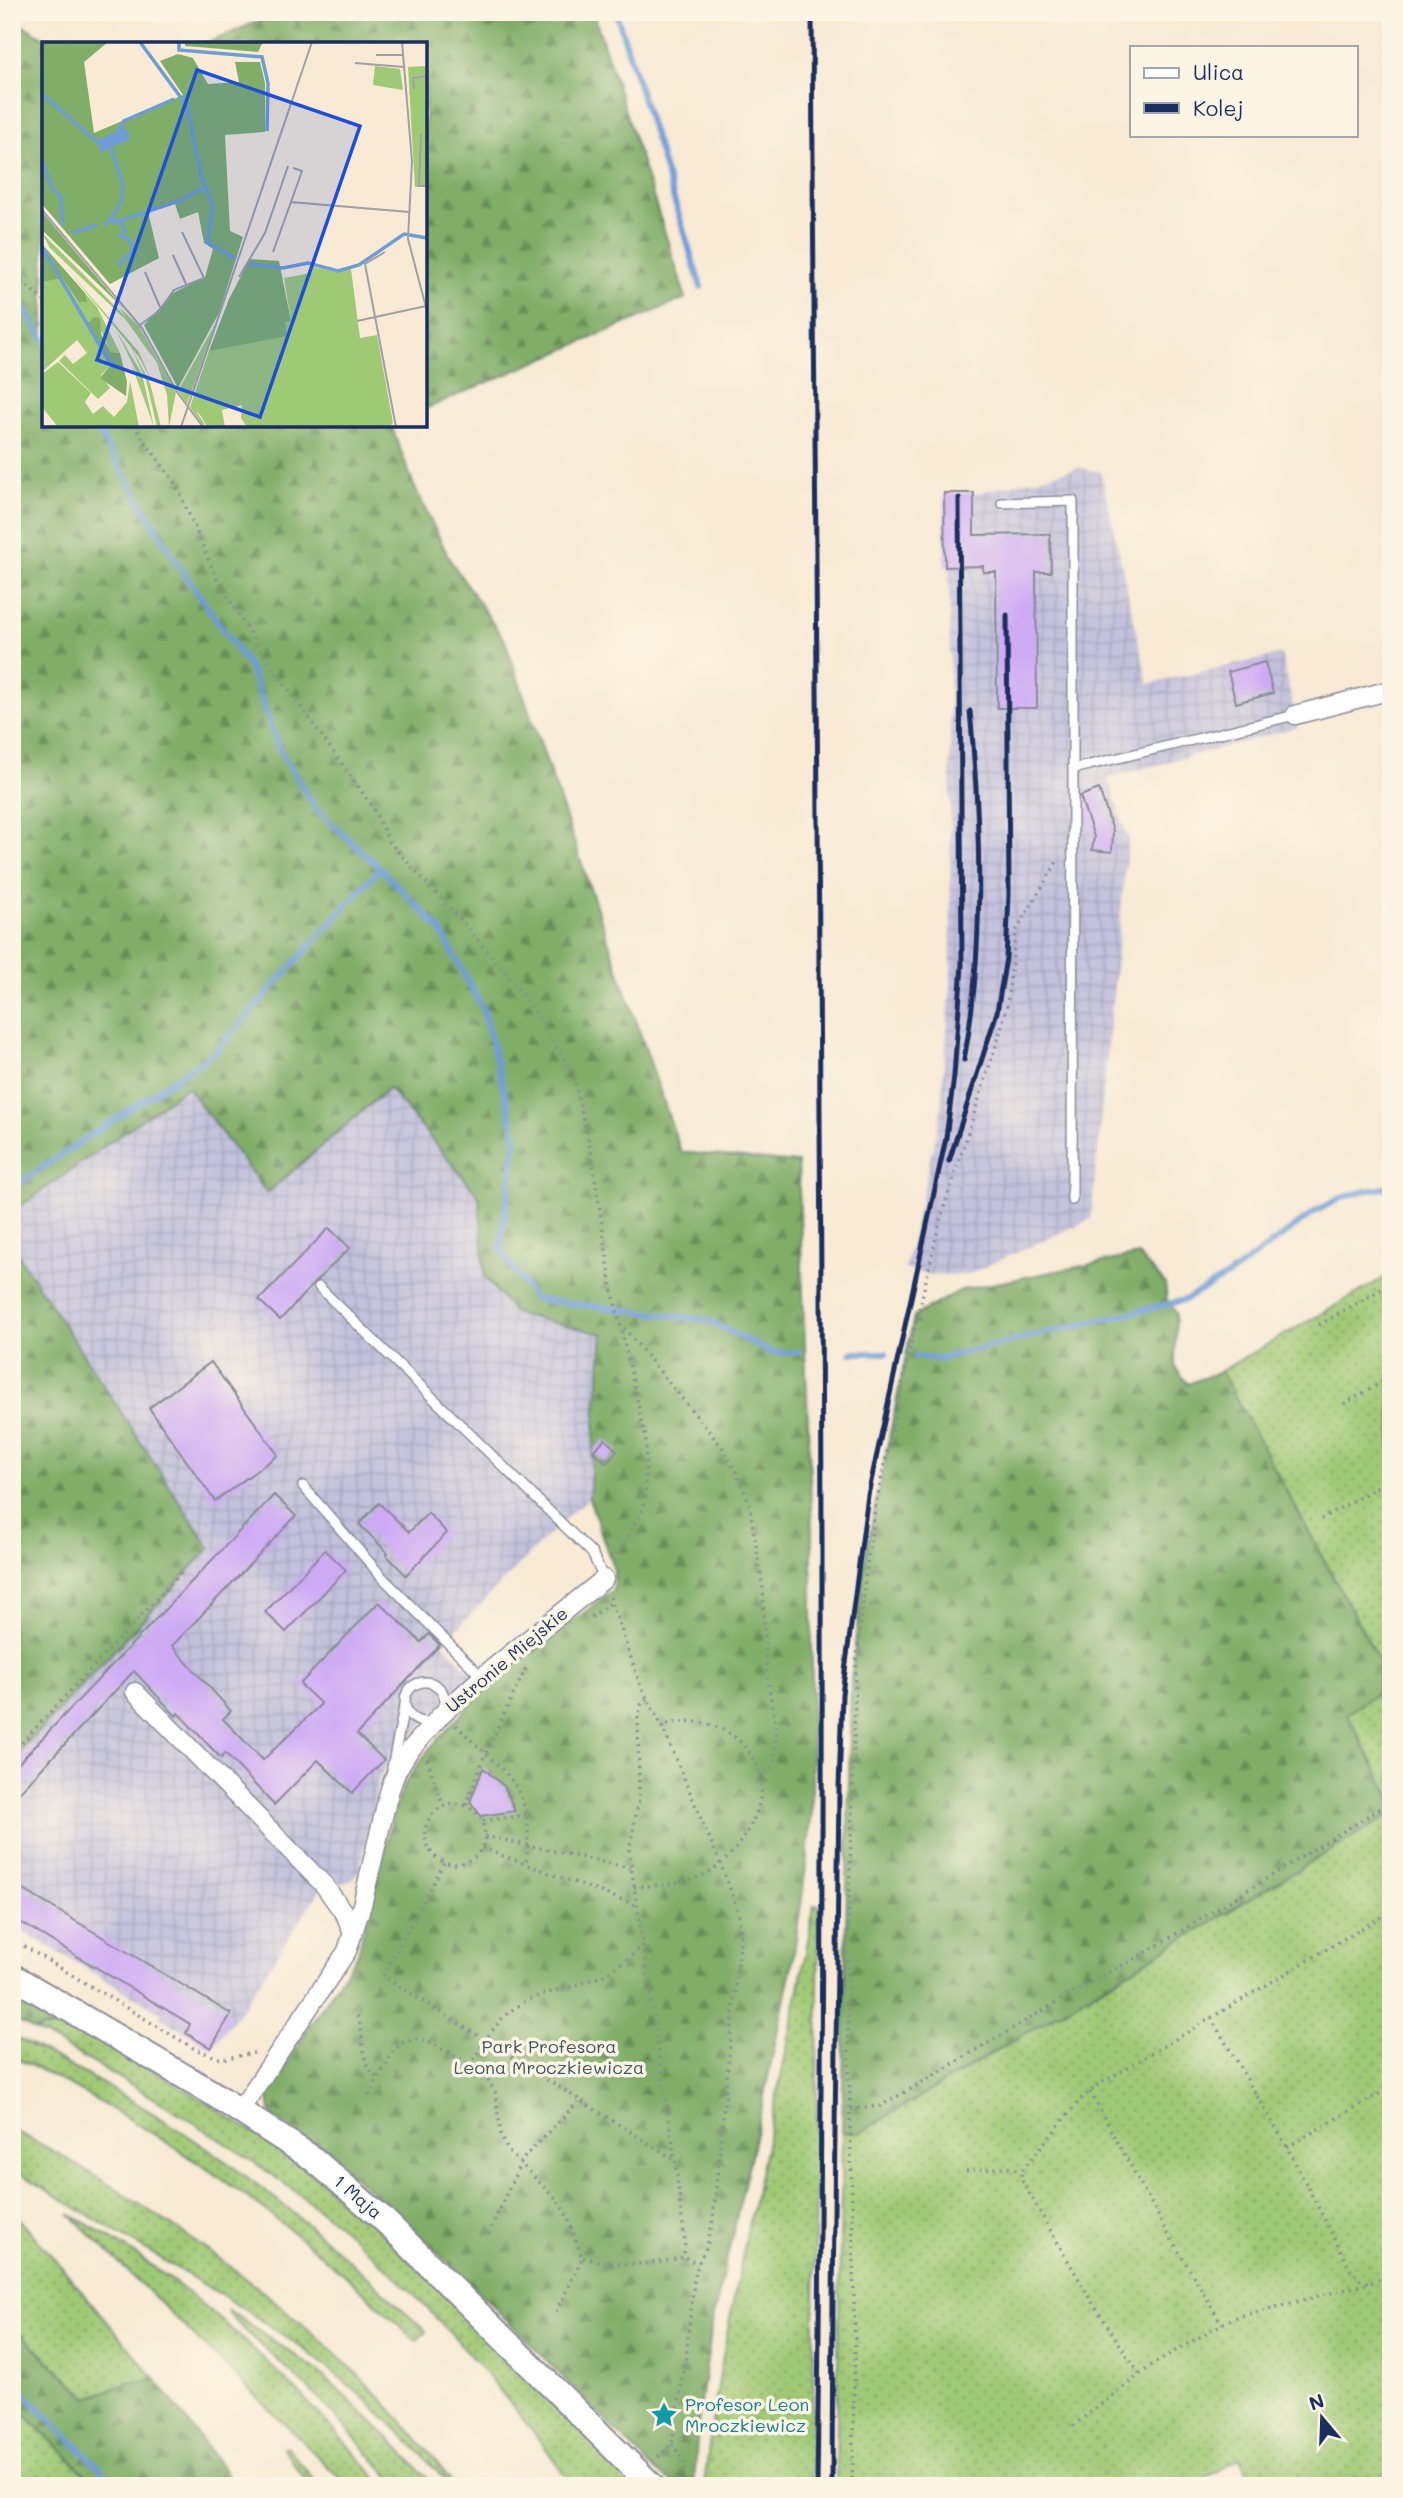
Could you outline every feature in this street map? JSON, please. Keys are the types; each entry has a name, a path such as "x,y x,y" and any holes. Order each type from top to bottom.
{"street":[{"path":"1295,715 1391,690"},
{"name":"Ustronie Miejskie","path":"240,2110 347,1951 362,1905 386,1803 397,1770 419,1737 482,1677 604,1579"},
{"path":"135,1692 324,1885 346,1916 353,1934"},
{"name":"1 Maja","path":"12,1976 240,2110 312,2158 382,2218 659,2478"}],"lane":[{"path":"1002,503 1073,501 1072,1200"},
{"path":"1073,769 1295,715"},
{"path":"320,1287 593,1553 604,1579"},
{"path":"303,1486 382,1577 482,1677"},
{"path":"386,1803 407,1692 411,1687 430,1682 441,1689 444,1695 441,1714 430,1722 411,1717 405,1705"}],"path":[{"path":"12,272 42,299"},
{"path":"134,427 177,484 216,577 258,647 372,806 389,842 469,929 536,1011 573,1075 591,1152 612,1289 646,1439 645,1498 641,1513 604,1579 641,1687 662,1726 721,1865 738,1911 741,1933 719,2172 707,2246 698,2263 672,2444 659,2478"},
{"path":"852,2486 855,2344 847,1971 856,1668 865,1580 876,1507 941,1217 999,1036 1007,1005 1016,931 1073,835"},
{"path":"1319,1325 1391,1284"},
{"path":"621,1326 722,1447 749,1502 763,1589 766,1670 776,1726 775,1760 771,1770 761,1776"},
{"path":"1344,1404 1391,1377"},
{"path":"1321,1519 1391,1479"},
{"path":"12,1753 182,1572"},
{"path":"581,1624 612,1602"},
{"path":"466,1805 485,1754 530,1661"},
{"path":"647,1699 641,1705 638,1717 639,1799 629,1851 675,2160 685,2242 684,2257"},
{"path":"441,1714 498,1764 518,1787 526,1815 529,1844 526,1863"},
{"path":"634,1887 689,1881 721,1865 742,1841 754,1820 760,1798 761,1776 751,1754 732,1734 695,1720 676,1721 662,1726"},
{"path":"419,1737 443,1806"},
{"path":"851,2109 880,2106 909,2090 1145,1953 1391,1802"},
{"path":"466,1805 482,1819 485,1836 482,1847 468,1861 458,1864 444,1863 431,1852 426,1843 425,1833 432,1814 443,1806 466,1805"},
{"path":"483,1821 526,1815"},
{"path":"485,1836 631,1868"},
{"path":"482,1847 638,1906"},
{"path":"444,1863 383,1976 675,2160"},
{"path":"1139,2374 1092,2302 1021,2181 1021,2171 1080,2100 1097,2085 1391,1911"},
{"path":"12,1939 195,2049 221,2059 258,2053 274,2059"},
{"path":"470,2066 499,2021 514,2008 533,1998 593,1980 644,1946"},
{"path":"357,2016 362,2028 364,2057 368,2068 377,2078"},
{"path":"1211,2018 1287,2147 1350,2270 1362,2280 1373,2283"},
{"path":"369,2096 392,2053 402,2043 414,2039 428,2040 487,2079 495,2091 500,2136 508,2151 563,2209 576,2234 582,2258 556,2312"},
{"path":"1287,2147 1391,2087"},
{"path":"1090,2092 1166,2230 1222,2324"},
{"path":"488,2234 520,2164 579,2101"},
{"path":"966,2171 1006,2167 1021,2171"},
{"path":"582,2258 631,2265 659,2264 684,2257 698,2263"},
{"path":"1073,2426 1156,2362 1233,2318 1373,2283 1391,2274"},
{"path":"659,2478 685,2469 672,2444"}],"shaded area":[{"path":"1078,468 1101,472 1148,684 1281,654 1298,727 1108,778 1128,839 1091,1219 969,1274 930,1275 905,1269 940,1116 951,985 949,500"},
{"path":"187,1087 267,1193 389,1088 479,1196 485,1277 514,1313 603,1333 589,1498 561,1522 443,1643 473,1675 392,1755 379,1778 360,1868 353,1880 340,1884 329,1877 236,2017 211,2048 160,2017 162,2013 12,1925 12,1760 209,1548 12,1246 12,1212"}],"green space":[{"path":"280,12 593,12 686,298 427,408 427,42 210,42"},
{"name":"Park Profesora Leona Mroczkiewicza","path":"12,15 19,23 52,42 42,42 42,427 392,427 415,488 450,560 505,641 681,1152 798,1163 812,1529 812,1810 792,1964 713,2318 698,2423 694,2486 679,2486 657,2473 492,2305 393,2210 319,2147 274,2118 268,2097 275,2078 358,1953 395,1807 406,1781 430,1748 482,1692 613,1590 614,1570 589,1498 603,1334 514,1313 485,1277 479,1196 389,1088 267,1193 187,1087 12,1212"},
{"path":"12,1246 210,1548 12,1760"},
{"path":"1138,1255 1165,1284 1167,1300 1176,1313 1175,1367 1188,1384 1221,1371 1391,1683 1347,1714 1391,1797 1391,1814 859,2133 842,2132 851,1680 866,1551 914,1316 961,1290"},
{"path":"1391,1274 1391,1683 1221,1371"},
{"path":"1391,1683 1391,1797 1347,1714"},
{"path":"1391,1814 1391,2486 1255,2486 1239,2458 1192,2486 836,2486 842,2132 860,2133"},
{"path":"814,1905 819,1906 812,2486 704,2486 726,2340"},
{"path":"12,1988 62,2017 60,2024 34,2030 12,2019"},
{"path":"62,2017 202,2099 304,2166 375,2226 638,2486 572,2486 533,2432 470,2356 428,2309 359,2242 276,2178 209,2132 34,2030 50,2028"},
{"path":"12,2036 121,2094 217,2155 310,2227 426,2332 416,2341 322,2256 275,2218 175,2148 69,2085 12,2056"},
{"path":"12,2130 121,2192 225,2262 267,2295 309,2329 386,2404 455,2486 451,2486 370,2404 304,2349 214,2290 12,2168"},
{"path":"12,2211 156,2380 128,2383 88,2398 12,2326"},
{"path":"69,2214 114,2240 157,2270 239,2335 314,2408 383,2486 348,2486"},
{"path":"227,2309 318,2371 435,2486 398,2486 323,2402 233,2319"},
{"path":"12,2326 88,2398 128,2383 156,2380 234,2486 97,2486 12,2401"},
{"path":"12,2401 97,2486 12,2486"},
{"path":"287,2446 318,2486 309,2486 283,2448"}],"building":[{"path":"944,493 974,493 974,535 1050,534 1051,572 1036,572 1037,708 997,708 996,572 983,572 983,566 945,567"},
{"path":"1265,662 1273,693 1236,703 1228,672"},
{"path":"1099,789 1113,831 1112,852 1092,850 1094,837 1080,796"},
{"path":"329,1228 350,1248 280,1320 259,1300"},
{"path":"211,1362 278,1455 215,1501 149,1408"},
{"path":"605,1439 617,1451 606,1463 593,1451"},
{"path":"274,1495 296,1516 172,1646 231,1711 223,1719 263,1760 321,1704 300,1684 379,1602 421,1642 429,1634 440,1645 357,1734 384,1760 352,1793 318,1760 274,1805 225,1753 221,1758 178,1713 176,1716 134,1671 12,1800 12,1770"},
{"path":"379,1503 409,1532 428,1513 447,1533 406,1575 359,1524"},
{"path":"325,1550 346,1570 286,1632 265,1612"},
{"path":"483,1768 505,1787 515,1811 481,1816 470,1802"},
{"path":"12,1883 231,2014 211,2048 186,2033 190,2024 12,1917"}],"waterway":[{"path":"616,12 701,287"},
{"path":"12,296 24,307 42,337"},
{"path":"96,427 177,563 250,668 279,749 316,809 380,868 440,929 483,1009 516,1138 500,1248 534,1299 707,1320 772,1353 799,1352"},
{"path":"12,1188 214,1053 380,868"},
{"path":"915,1356 937,1359 1185,1300 1229,1275 1316,1211 1341,1198 1391,1187"},
{"path":"851,1353 886,1353"},
{"path":"12,2382 118,2486"}],"railway":[{"path":"812,12 822,1558 817,2486"},
{"path":"833,2302 842,1694 868,1495 946,1138 954,1076 962,965 959,498"},
{"path":"949,1161 997,1012 1006,958 1009,895 1007,615"},
{"path":"964,1060 975,974 979,886 977,798 970,711"},
{"path":"832,2486 833,2294"}],"place":[{"name":"Profesor Leon Mroczkiewicz","path":"664,2415"}]}
